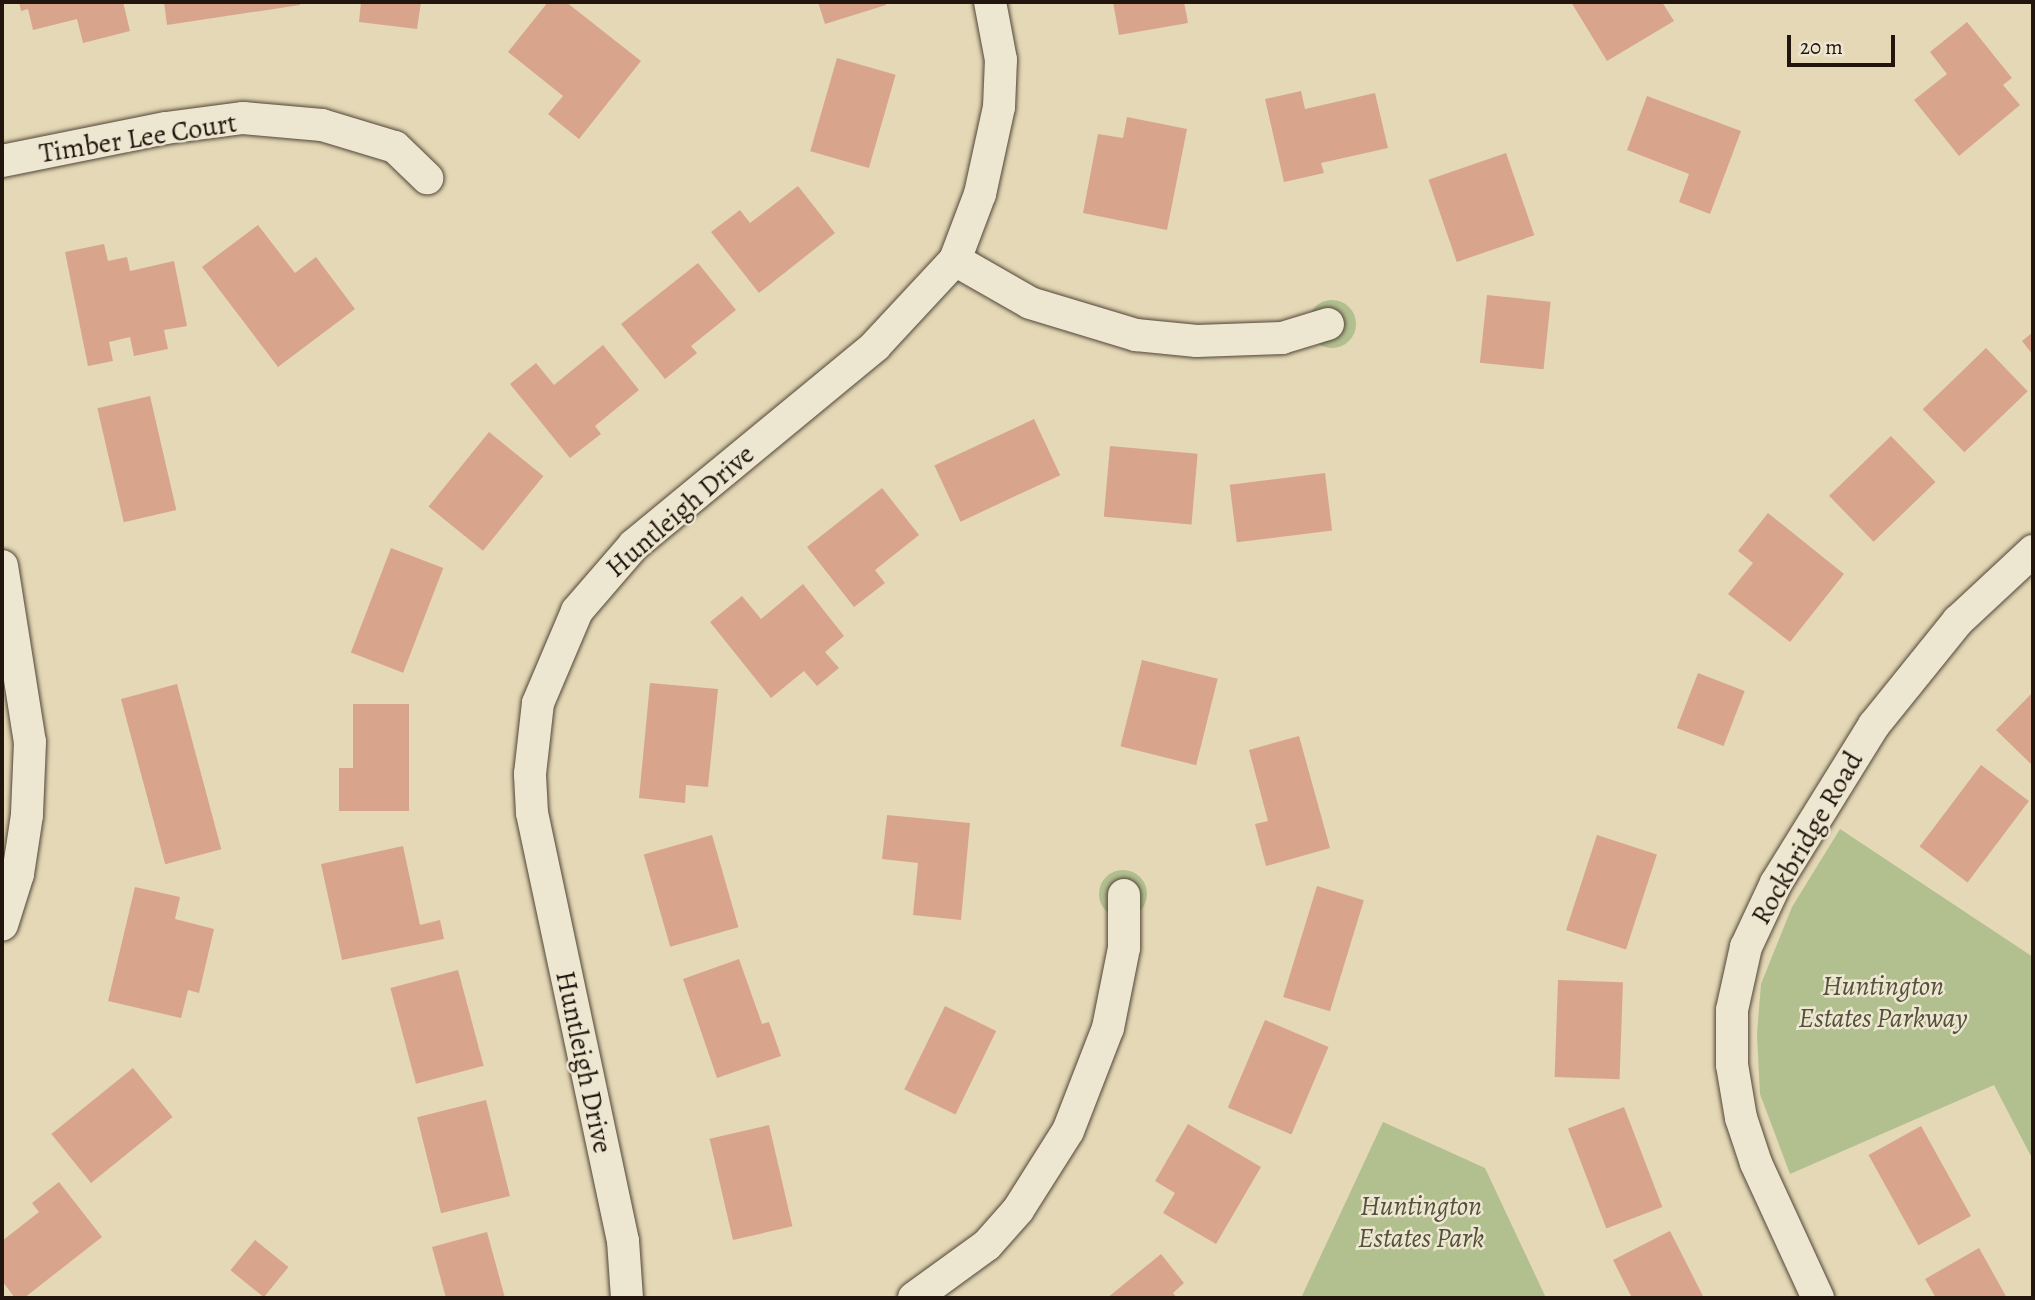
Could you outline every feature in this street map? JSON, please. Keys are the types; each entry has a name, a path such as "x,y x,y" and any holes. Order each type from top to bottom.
{"street":[{"name":"Huntleigh Drive","path":"627,1298 623,1241 532,813 532,736 548,671 578,611 634,545 875,346 955,260 980,194 999,107 1001,61 990,2"},
{"name":"Timber Lee Court","path":"2,161 243,118 322,125 394,147 428,178"},
{"path":"955,260 1030,303 1136,335 1197,341 1282,338 1328,324"},
{"name":"Rockbridge Road","path":"1818,1298 1756,1163 1741,1118 1732,1065 1732,1010 1746,947 1776,883 1874,725 1958,621 2033,551"},
{"path":"2,566 30,742 27,816 18,874 2,925"},
{"path":"914,1298 987,1245 1018,1210 1068,1131 1108,1028 1124,948 1124,895"}],"green space":[{"path":"1332,300 1349,307 1356,324 1349,341 1332,348 1315,341 1308,324 1315,307"},
{"name":"Huntington Estates Parkway","path":"1840,829 2033,957 2033,1160 1994,1085 1790,1174 1760,1094 1757,1034 1761,984 1792,907"},
{"path":"1123,870 1140,877 1147,894 1140,911 1123,918 1106,911 1099,894 1106,877"},
{"name":"Huntington Estates Park","path":"1383,1122 1485,1168 1546,1298 1301,1298"}],"building":[{"path":"19,2 123,2 130,31 83,43 77,19 33,30 28,9 21,11"},
{"path":"164,2 299,2 300,5 167,25"},
{"path":"361,2 421,2 417,29 359,22"},
{"path":"548,2 566,2 641,61 579,139 548,114 563,96 508,52"},
{"path":"818,2 885,2 886,5 825,24"},
{"path":"1113,2 1184,2 1188,23 1119,35"},
{"path":"1571,2 1662,2 1674,21 1607,61"},
{"path":"1967,22 2012,78 2003,85 2020,105 1959,156 1914,100 1947,74 1930,52"},
{"path":"837,58 896,75 869,168 810,151"},
{"path":"1301,91 1305,109 1375,93 1388,148 1321,163 1324,173 1284,182 1265,99"},
{"path":"1647,96 1741,131 1710,214 1679,202 1689,174 1627,150"},
{"path":"1127,117 1187,129 1167,230 1083,213 1098,134 1123,138"},
{"path":"1506,153 1534,235 1457,262 1428,180"},
{"path":"798,186 835,233 759,293 711,232 740,210 750,223"},
{"path":"258,225 295,273 316,257 355,309 278,367 202,267"},
{"path":"104,244 108,261 127,257 130,271 174,261 187,326 164,330 168,349 134,356 130,337 109,342 113,361 88,366 65,252"},
{"path":"698,263 736,310 691,346 697,353 665,379 621,324"},
{"path":"1487,295 1551,302 1544,369 1480,363"},
{"path":"2033,332 2033,355 2022,341"},
{"path":"603,345 639,390 595,426 601,434 570,458 510,384 536,363 554,385"},
{"path":"1986,348 2028,391 1964,452 1923,409"},
{"path":"150,396 176,510 124,522 97,408"},
{"path":"1034,419 1060,475 961,522 934,465"},
{"path":"489,432 543,476 483,551 429,507"},
{"path":"1891,436 1935,482 1874,542 1829,496"},
{"path":"1110,446 1198,454 1191,524 1104,517"},
{"path":"1325,473 1332,531 1237,542 1230,485"},
{"path":"882,488 919,535 875,570 885,583 854,607 807,547"},
{"path":"1768,513 1844,574 1790,642 1728,594 1753,563 1738,551"},
{"path":"391,548 443,568 403,673 351,653"},
{"path":"803,584 844,636 825,652 839,668 817,686 804,671 771,698 710,622 742,596 761,619"},
{"path":"1142,660 1218,679 1196,765 1120,746"},
{"path":"1698,673 1745,691 1724,746 1677,728"},
{"path":"650,683 718,689 708,787 686,785 685,803 639,798"},
{"path":"177,684 221,849 165,864 121,699"},
{"path":"2033,692 2033,766 1996,730"},
{"path":"353,704 409,704 409,811 339,811 339,768 353,768"},
{"path":"1299,736 1330,848 1266,866 1255,824 1268,821 1249,750"},
{"path":"1981,765 2029,801 1968,883 1920,846"},
{"path":"887,815 970,823 961,920 913,915 918,863 882,859"},
{"path":"712,835 738,927 670,947 644,855"},
{"path":"1597,835 1657,854 1626,950 1566,930"},
{"path":"403,846 420,925 440,920 444,939 342,960 321,864"},
{"path":"1317,886 1364,900 1330,1011 1283,997"},
{"path":"135,887 180,897 175,919 214,929 199,993 188,990 181,1018 108,1001"},
{"path":"739,959 762,1024 769,1022 781,1056 717,1078 683,979"},
{"path":"458,970 484,1066 416,1084 390,988"},
{"path":"1558,980 1623,982 1620,1079 1555,1077"},
{"path":"945,1006 996,1031 955,1115 904,1090"},
{"path":"1265,1020 1329,1047 1291,1134 1228,1107"},
{"path":"133,1068 173,1117 91,1183 51,1134"},
{"path":"486,1100 510,1196 441,1213 417,1117"},
{"path":"1624,1107 1662,1207 1606,1228 1568,1129"},
{"path":"1188,1124 1261,1167 1216,1244 1163,1213 1175,1193 1155,1181"},
{"path":"769,1125 792,1226 733,1240 710,1139"},
{"path":"1921,1126 1971,1216 1918,1245 1869,1155"},
{"path":"59,1182 102,1237 24,1298 15,1298 2,1281 2,1241 39,1212 32,1203"},
{"path":"1670,1231 1704,1298 1632,1298 1613,1260"},
{"path":"487,1232 505,1298 446,1298 432,1247"},
{"path":"255,1240 288,1267 264,1297 230,1270"},
{"path":"1979,1248 2007,1298 1936,1298 1925,1279"},
{"path":"1161,1254 1184,1283 1173,1293 1177,1298 1107,1298"}]}
